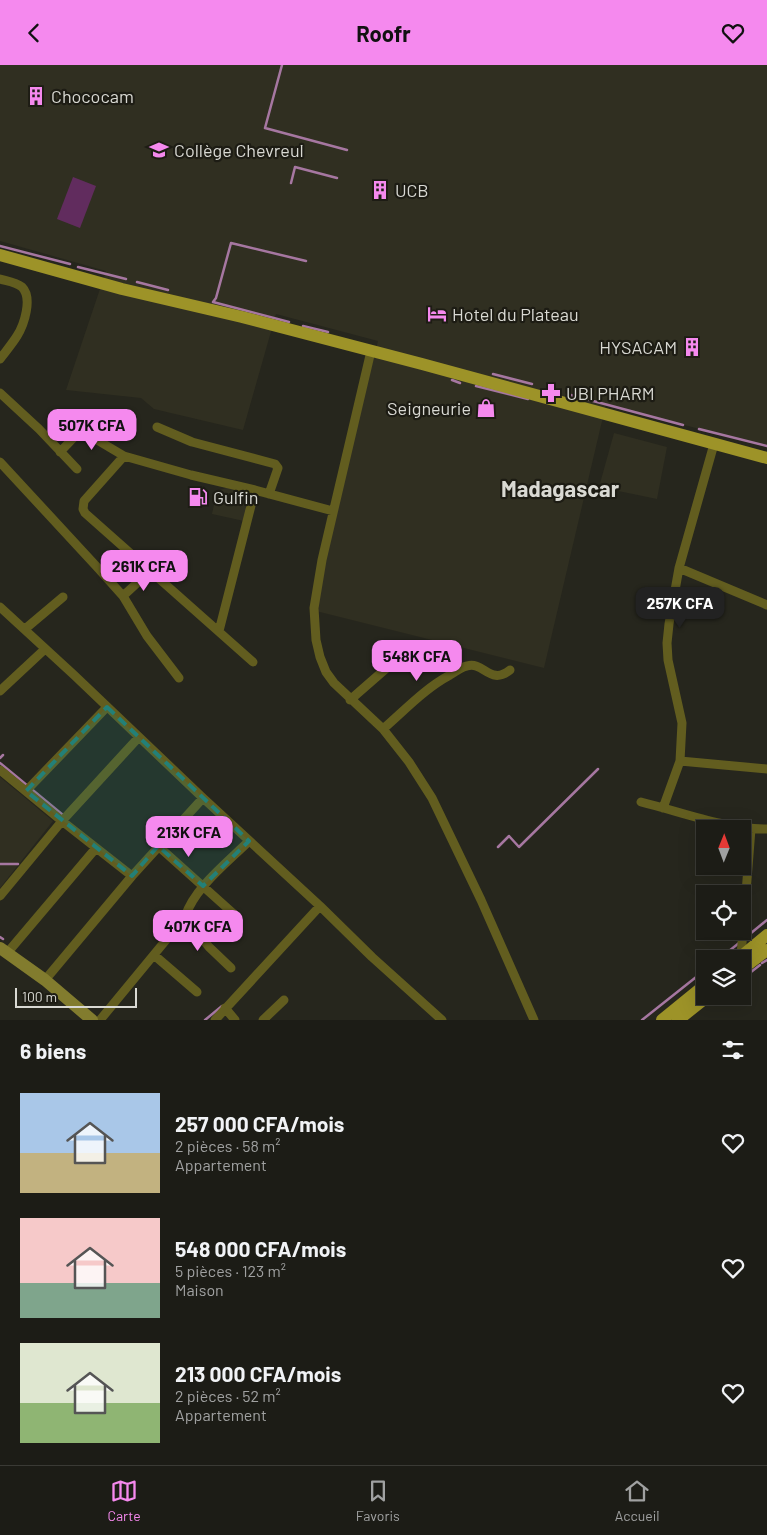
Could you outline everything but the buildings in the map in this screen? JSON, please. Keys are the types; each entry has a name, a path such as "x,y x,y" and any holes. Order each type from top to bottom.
{"main road":[{"path":"0,255 122,289 242,317 371,351 767,458"},
{"path":"749,950 767,935"},
{"path":"751,962 767,950"},
{"path":"662,1020 696,992"},
{"path":"678,1020 697,1005"}],"street":[{"path":"0,279 17,283 23,288 27,301 18,334 0,359"},
{"path":"371,351 332,511 314,608 314,623 320,657 326,672 334,683 383,729 409,762 432,798 482,900 534,1020"},
{"path":"0,393 77,469"},
{"path":"157,427 192,442 275,464 278,468 269,494"},
{"path":"60,452 81,431 124,456 332,511"},
{"path":"663,808 680,761 682,723 668,660 667,643 679,568 714,444"},
{"path":"124,456 84,501 83,509 253,662"},
{"path":"0,462 98,567 122,596 147,636 179,678"},
{"path":"219,631 255,490"},
{"path":"679,568 767,605"},
{"path":"122,596 150,571"},
{"path":"25,629 63,597"},
{"path":"0,607 203,799 320,906 372,957 442,1020"},
{"path":"0,691 45,649"},
{"path":"350,700 405,652"},
{"path":"383,729 432,685 465,666 474,666 497,676 503,675 510,670"},
{"path":"26,791 107,707"},
{"path":"0,896 62,821 139,737"},
{"path":"680,761 767,769"},
{"path":"0,769 132,876"},
{"path":"45,980 132,876 203,799"},
{"path":"641,802 707,820"},
{"path":"751,829 767,829"},
{"path":"100,1020 185,917 203,886 249,841"},
{"path":"158,847 235,915"},
{"path":"92,1020 45,980 4,950 96,848"},
{"path":"741,950 747,875"},
{"path":"215,1020 320,906"},
{"path":"185,917 209,947 231,968"},
{"path":"154,955 197,992"},
{"path":"263,1020 284,1000"},
{"path":"225,1007 235,1020"}],"highlighted area":[{"path":"107,707 249,841 203,886 158,846 132,876 26,791"}],"shaded area":[{"path":"0,65 767,65 767,447 606,404 544,668 316,611 336,503 378,341 276,314 243,430 154,409 141,398 66,390 106,271 0,241"},
{"path":"73,177 96,186 80,228 57,219"},
{"path":"614,433 667,447 657,499 599,487"},
{"path":"229,487 251,490 244,521 212,514 217,491"},
{"path":"0,777 53,821 0,888"}],"waterway":[{"path":"282,65 265,128 347,150"},
{"path":"291,183 295,167 337,178"},
{"path":"289,322 213,302 216,298 231,243 306,261"},
{"path":"0,246 70,264"},
{"path":"78,267 126,279"},
{"path":"137,282 168,290"},
{"path":"303,326 328,332"},
{"path":"493,374 532,384"},
{"path":"452,380 460,383"},
{"path":"476,386 528,399"},
{"path":"567,394 683,425"},
{"path":"699,429 767,446"},
{"path":"0,758 3,755"},
{"path":"0,763 63,815"},
{"path":"498,847 509,836 519,847 598,769"},
{"path":"0,864 18,864"},
{"path":"751,933 767,920"},
{"path":"730,950 739,943"},
{"path":"762,963 767,960"},
{"path":"751,972 760,965"},
{"path":"642,1020 696,977"},
{"path":"205,1020 222,1006"}],"place":[{"name":"Chococam","path":"36,96"},
{"name":"Collège Chevreul","path":"159,150"},
{"name":"UCB","path":"380,190"},
{"name":"Hotel du Plateau","path":"437,314"},
{"name":"HYSACAM","path":"692,347"},
{"name":"UBI PHARM","path":"551,393"},
{"name":"Seigneurie","path":"486,408"},
{"name":"Gulfin","path":"198,497"}],"district":[{"name":"Madagascar","path":"560,488"}]}
